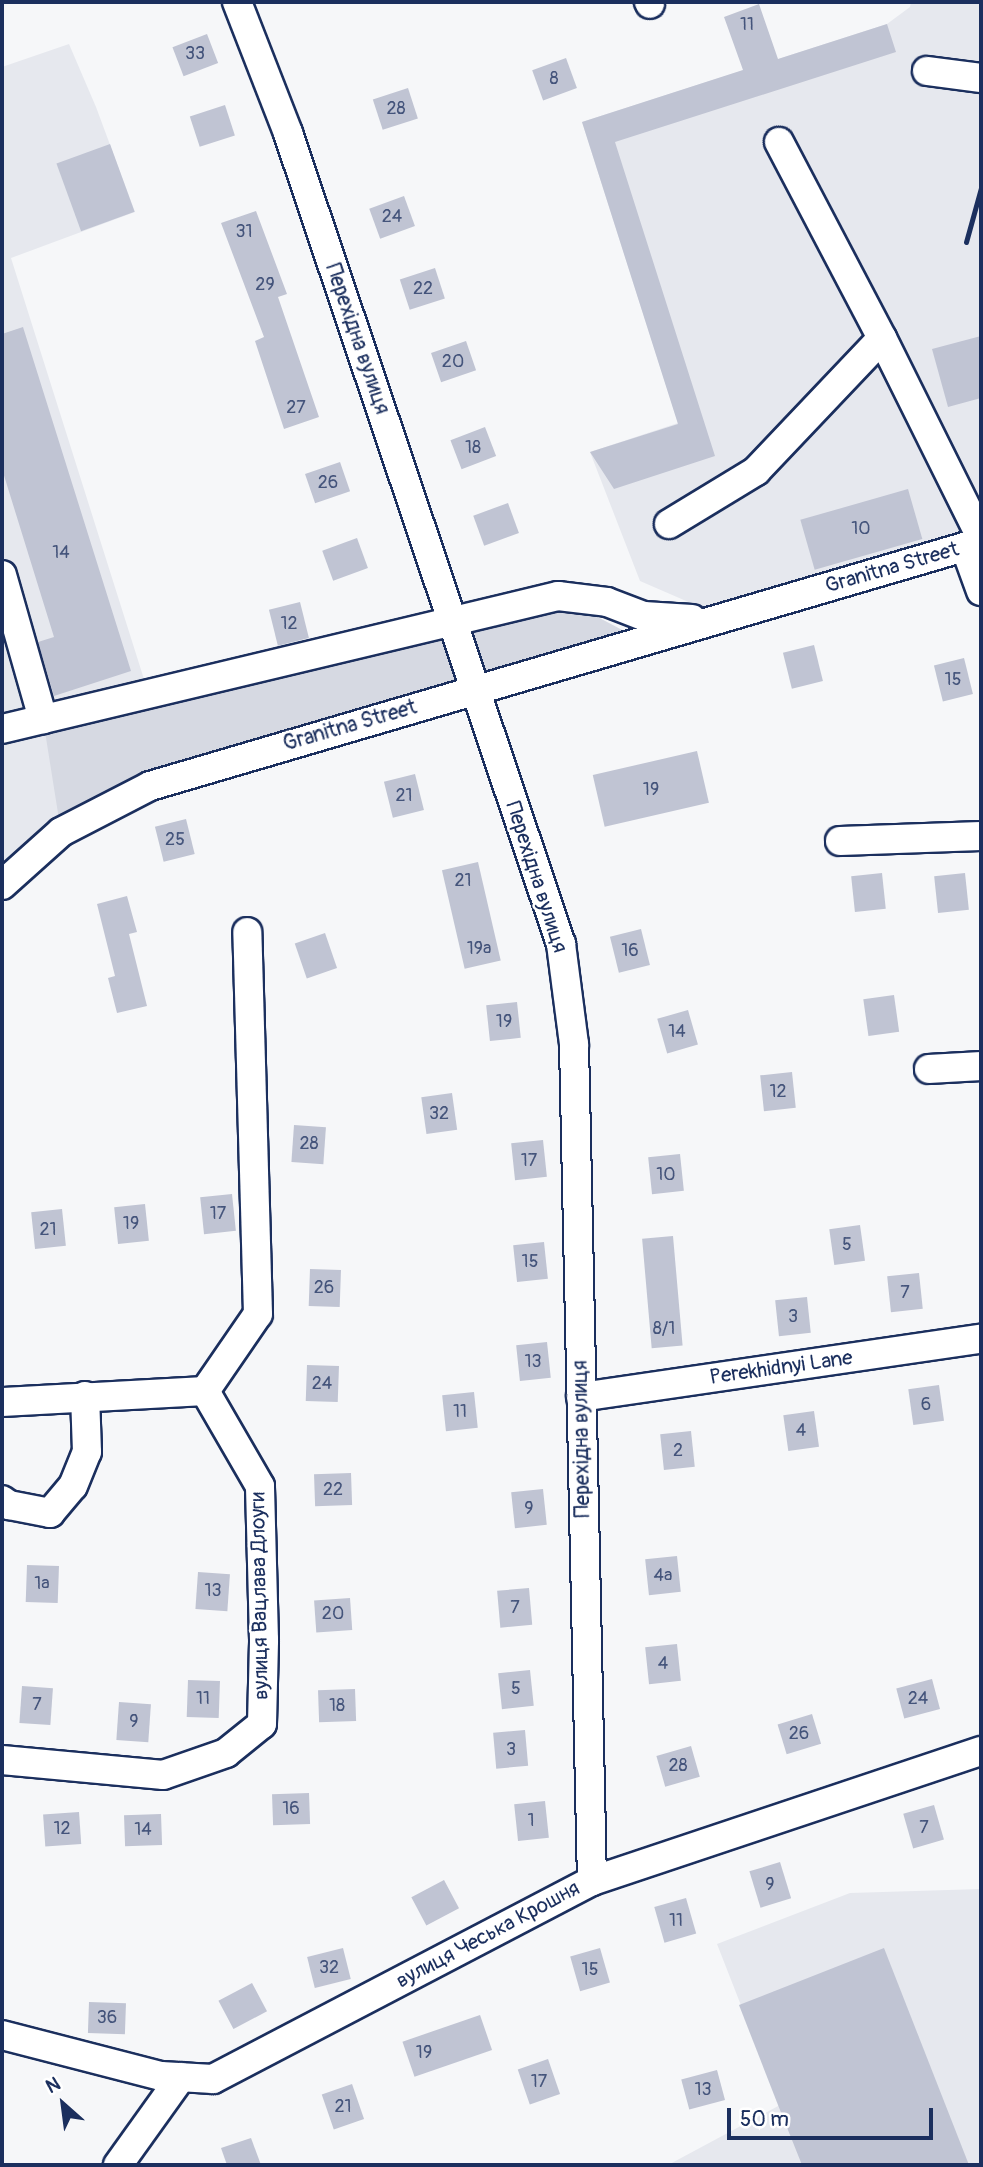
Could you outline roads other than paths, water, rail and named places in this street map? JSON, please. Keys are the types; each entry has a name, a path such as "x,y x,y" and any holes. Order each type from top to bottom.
{"street":[{"name":"Перехідна вулиця","path":"237,2 288,133 561,944 574,1044 592,1881"},
{"path":"927,71 981,78"},
{"path":"779,142 882,338 976,542 981,591"},
{"path":"669,524 756,471 882,338"},
{"name":"Granitna Street","path":"2,886 61,832 150,786 976,542"},
{"path":"2,575 43,719"},
{"name":"Granitna Street","path":"2,729 558,596 607,602 644,616 680,620 723,617"},
{"path":"840,841 981,836"},
{"path":"2,1402 205,1391 258,1314 247,932"},
{"path":"929,1069 981,1066"},
{"name":"Perekhidnyi Lane","path":"581,1397 981,1339"},
{"name":"вулиця Вацлава Длоуги","path":"2,1760 163,1775 226,1753 262,1724 264,1640 260,1486 205,1391"},
{"path":"2,1500 9,1505 50,1513 73,1486 87,1452 85,1396"},
{"name":"вулиця Чеська Крошня","path":"2,2035 160,2076 213,2079 592,1881 981,1751"},
{"path":"118,2165 181,2077"}],"railway":[{"path":"966,242 981,188"}]}
